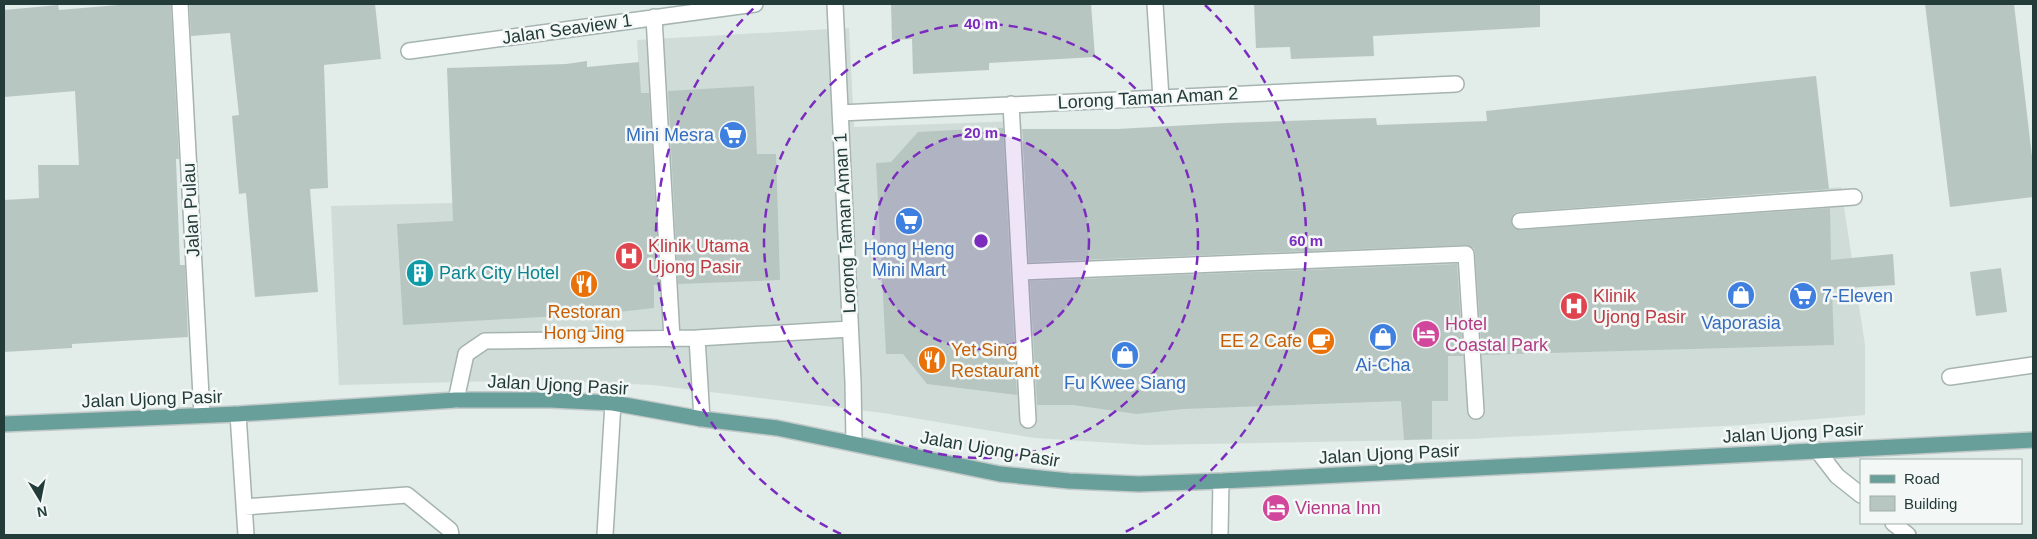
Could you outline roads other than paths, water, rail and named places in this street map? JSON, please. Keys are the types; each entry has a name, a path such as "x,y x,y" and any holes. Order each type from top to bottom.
{"main road":[{"name":"Jalan Ujong Pasir","path":"4,424 238,414 456,400 550,400 612,403 702,419 777,428 854,442 1000,474 1069,481 1139,484 2033,440"}],"street":[{"name":"Jalan Pulau","path":"180,4 202,415"},
{"name":"Jalan Seaview 1","path":"409,51 755,4"},
{"name":"Lorong Taman Aman 1","path":"836,4 854,442"},
{"path":"1155,4 1161,98"},
{"path":"654,17 672,339"},
{"name":"Lorong Taman Aman 2","path":"840,113 1456,84"},
{"path":"1010,104 1028,420"},
{"path":"1520,221 1854,197"},
{"path":"1021,272 1466,254 1476,411"},
{"path":"456,400 466,354 485,341 672,339 850,329"},
{"path":"697,338 702,419"},
{"path":"1950,376 2033,365"},
{"path":"605,535 612,403"},
{"path":"238,414 246,535"},
{"path":"1817,450 1838,476 1860,494"},
{"path":"1220,535 1221,481"},
{"path":"244,507 407,496 450,530 450,535"},
{"path":"1895,524 1908,535"}],"place":[{"name":"Mini Mesra","path":"733,135"},
{"name":"Hong Heng Mini Mart","path":"909,221"},
{"name":"Klinik Utama Ujong Pasir","path":"629,256"},
{"name":"Park City Hotel","path":"420,273"},
{"name":"Restoran Hong Jing","path":"584,284"},
{"name":"Vaporasia","path":"1741,295"},
{"name":"7-Eleven","path":"1803,296"},
{"name":"Klinik Ujong Pasir","path":"1574,306"},
{"name":"Hotel Coastal Park","path":"1426,334"},
{"name":"Ai-Cha","path":"1383,337"},
{"name":"EE 2 Cafe","path":"1321,341"},
{"name":"Fu Kwee Siang","path":"1125,355"},
{"name":"Yet Sing Restaurant","path":"932,360"},
{"name":"Vienna Inn","path":"1276,508"}]}
